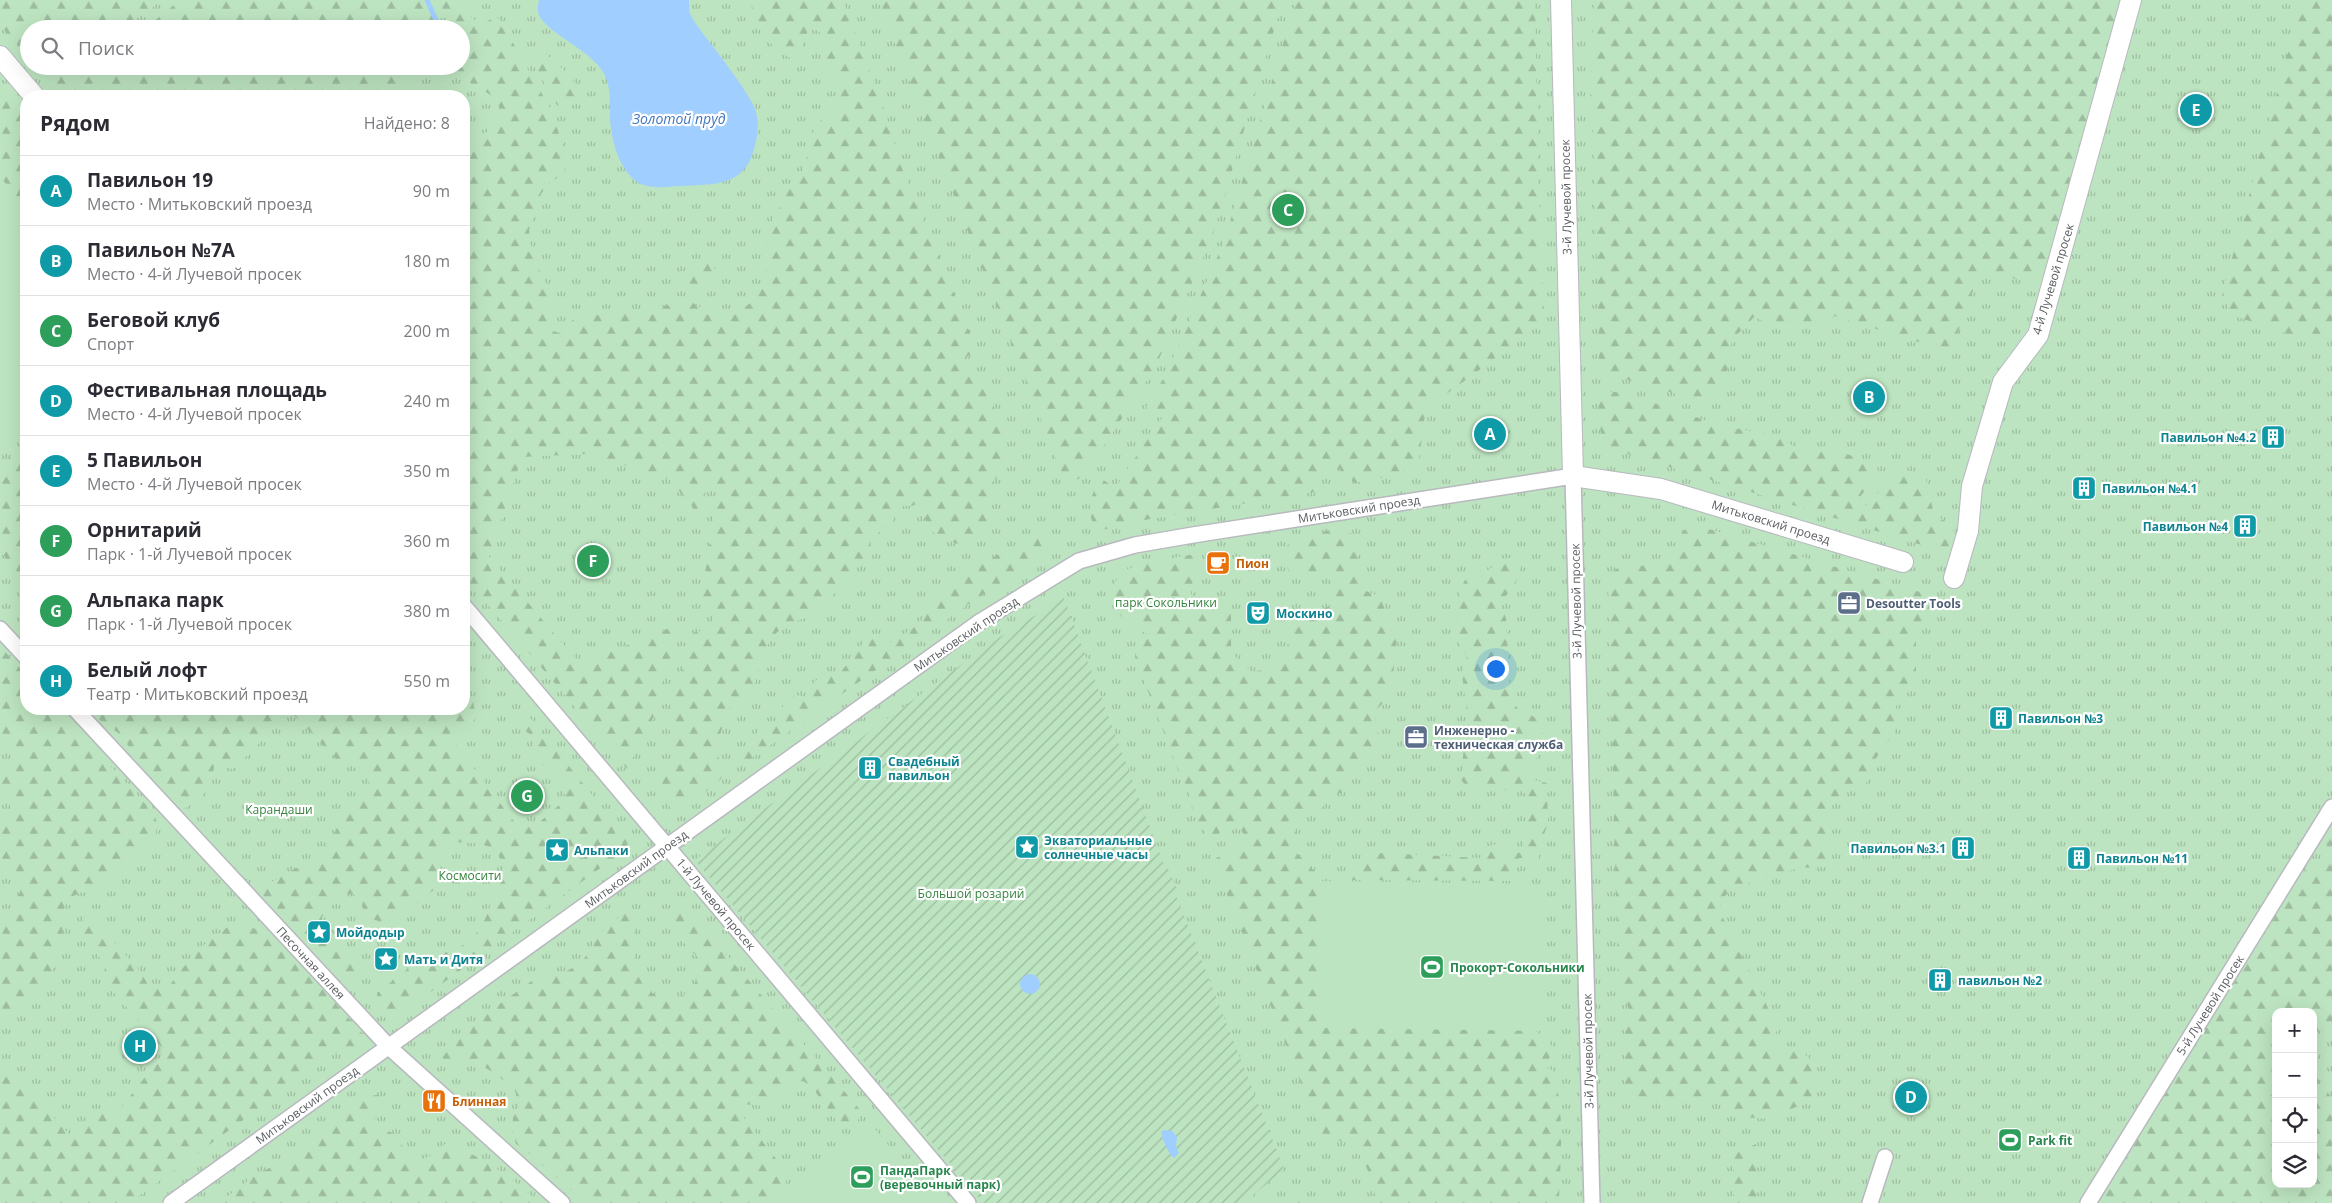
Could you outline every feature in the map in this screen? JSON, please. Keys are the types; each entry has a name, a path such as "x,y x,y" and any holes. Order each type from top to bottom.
{"street":[{"name":"3-й Лучевой просек","path":"1561,0 1592,1203"},
{"name":"4-й Лучевой просек","path":"1954,578 1968,531 1972,486 2003,382 2038,335 2131,0"},
{"path":"0,56 29,90"},
{"name":"Митьковский проезд","path":"171,1203 978,624 1079,561 1135,545 1193,535 1573,476 1661,489 1903,562"},
{"name":"1-й Лучевой просек","path":"470,613 968,1203"},
{"path":"0,629 20,651"},
{"name":"Песочная аллея","path":"81,715 389,1047 562,1203"},
{"name":"5-й Лучевой просек","path":"2088,1203 2332,807"},
{"path":"1870,1203 1886,1157"}],"green space":[{"name":"парк Сокольники","path":"0,0 2332,0 2332,1203 0,1203"},
{"path":"0,0 161,0 146,13 133,20 20,20 20,47 0,25"},
{"path":"180,0 462,0 468,13 477,21 486,22 495,16 500,20 550,108 566,160 564,173 548,184 541,194 529,230 532,256 553,296 551,330 559,333 578,315 590,316 691,302 711,313 733,316 753,301 766,274 766,249 771,224 787,192 804,168 814,129 821,120 836,108 841,98 840,88 835,79 823,69 821,33 814,29 808,30 799,55 794,59 786,56 764,36 758,27 752,9 752,0 843,0 887,117 901,166 976,348 966,358 967,364 972,369 980,372 1002,433 1005,446 1004,468 994,480 994,495 989,518 976,535 958,544 935,534 931,530 920,502 912,506 903,506 889,525 871,538 870,553 855,568 850,587 835,593 823,609 816,614 786,625 774,636 763,656 758,675 750,692 742,700 729,708 721,731 718,756 724,770 721,779 701,796 693,800 681,802 670,810 669,805 654,785 656,775 663,763 676,759 667,717 695,632 707,630 713,621 712,605 701,597 719,488 712,484 706,489 701,517 668,478 585,454 522,457 489,557 580,664 680,624 654,716 627,769 470,583 470,135 483,134 490,130 496,121 499,110 497,102 492,96 460,75 470,75 470,20 448,20 447,18 442,18 438,20 156,20"},
{"path":"878,0 1283,0 1212,237 1155,368 1086,473 1077,480 1070,479 1061,471"},
{"path":"1296,0 1535,0 1538,172 1544,311 1530,333 1430,406 1425,414 1419,460 1400,474 1355,483 1331,462 1323,468 1314,492 1126,523 1096,532 1091,517 1090,504 1099,477 1115,488 1162,418 1146,407 1166,374 1224,242"},
{"path":"1594,0 2121,0 2058,226 2042,271 2025,281 1980,271 1951,352 1834,316 1828,324 1787,321 1781,329 1754,317 1732,340 1727,372 1708,403 1600,372 1593,133 1590,102"},
{"path":"2302,0 2332,0 2332,339 2311,342 2232,315 2222,295"},
{"path":"546,54 564,70 575,84 578,92 577,98 568,106 557,105 533,64 536,57"},
{"path":"396,75 407,84 402,90 55,90 43,76"},
{"path":"0,86 20,111 20,230 0,251"},
{"path":"0,177 20,200 20,440 12,447 0,434"},
{"path":"708,263 717,271 708,288 690,293 679,282 682,277 690,267"},
{"path":"1603,392 1621,392 1719,425 1776,436 1806,453 1833,450 1873,462 1879,472 1860,497 1864,507 1902,469 1925,475 1933,510 1958,536 1954,555 1602,446 1598,403"},
{"path":"20,450 20,576 9,564 0,549 0,455 6,460"},
{"path":"1692,524 1930,595 1936,610 1916,639 1916,673 1896,706 1895,733 1873,762 1866,783 1860,786 1852,785 1836,800 1831,808 1827,826 1831,857 1822,867 1799,868 1730,890 1720,902 1720,912 1778,1028 1772,1042 1782,1055 1799,1049 1808,1057 1818,1074 1814,1094 1803,1104 1768,1119 1731,1116 1720,1102 1634,1102 1625,1095 1625,1029 1633,1019 1618,982 1608,576 1621,565 1664,566 1674,558 1682,532"},
{"path":"1342,527 1352,534 1366,591 1381,597 1388,628 1397,638 1391,695 1374,712 1380,742 1350,776 1345,792 1325,796 1322,813 1295,811 1297,853 1319,876 1331,895 1546,1038 1552,1046 1550,1058 1542,1066 1552,1070 1559,1100 1561,1135 1559,1203 1376,1203 1373,1180 1352,1140 1324,1142 1215,864 1216,858 1236,850 1247,839 1235,821 1224,825 1211,846 1207,844 1205,832 1196,819 1190,802 1189,789 1181,778 1135,657 1136,645 1147,634 1126,621 1115,609 1112,594 1115,583 1126,570 1154,561 1200,553 1198,571 1190,589 1195,607 1231,611 1231,653 1252,672 1272,668 1284,660 1293,621 1332,605 1334,600 1330,585 1331,571 1289,572 1282,554 1291,540"},
{"path":"1041,530 1046,537 1048,551 960,610 738,768 735,760 761,727 780,721 784,700 795,695 808,697 811,687 821,677 837,677 864,642 876,638 892,642 918,625 940,594 973,569"},
{"path":"1509,558 1521,567 1514,588 1499,602 1506,618 1510,693 1519,712 1532,716 1537,720 1544,740 1540,754 1526,769 1526,776 1530,779 1547,783 1548,824 1539,847 1539,859 1519,858 1509,871 1514,881 1351,880 1352,871 1364,859 1381,853 1481,858 1484,847 1498,844 1515,854 1523,851 1529,796 1522,791 1468,788 1461,780 1467,711 1462,675 1467,656 1462,650 1458,636 1457,617 1460,596 1465,580 1470,575 1492,568 1500,559"},
{"name":"Большой розарий","path":"1064,598 1163,862 1167,866 1178,892 1175,893 1284,1169 1244,1203 983,1203 695,860 992,642"},
{"path":"0,646 20,668 20,715 64,715 154,813 157,823 156,833 148,846 110,879 69,898 61,914 63,937 55,966 30,999 0,1028 0,912 13,915 21,888 19,880 0,868 0,829 10,815 11,807 1,787 0,777 17,764 17,760 11,744 0,737"},
{"path":"470,698 473,701 476,718 453,741 519,828 535,826 566,799 560,779 532,756 533,737 522,728 519,715 522,708 627,838 628,848 395,1018 389,1017 380,1010 377,993 433,949 440,952 454,950 467,942 478,931 485,920 500,884 503,870 502,863 494,851 485,845 466,842 448,846 440,859 439,879 435,889 388,927 376,920 365,921 361,897 345,893 331,900 319,923 358,966 359,978 354,987 345,986 279,912 264,904 257,895 264,886 320,855 344,818 372,789 360,761 340,763 294,715 470,715"},
{"path":"93,715 288,715 233,769 219,766 214,759 213,776 207,789 191,805 183,809 160,793 138,768 124,737"},
{"path":"2332,834 2332,1027 2317,1032 2317,1008 2272,1008 2272,1188 2317,1188 2317,1076 2323,1090 2332,1097 2332,1203 2098,1203 2298,878 2311,865 2327,867 2324,851"},
{"name":"Прокорт-Сокольники","path":"1318,881 1540,884 1546,886 1546,1031 1317,1028"},
{"path":"684,908 689,911 862,1112 856,1124 842,1128 811,1086 803,1081 793,1083 764,1106 743,1104 740,1113 788,1174 781,1203 585,1203 528,1152 516,1144 512,1130 513,1117 519,1107 514,1086 480,1065 464,1063 453,1065 442,1058 465,1029 533,980 557,976 580,964 592,948 598,934 627,911 634,920 636,938 634,969 645,988 664,1001 684,995 696,981 700,964 673,926 672,919 675,913"},
{"path":"84,918 92,918 141,972 149,987 169,986 196,951 229,926 247,926 275,935 367,1039 357,1048 323,1055 297,1081 129,1203 0,1203 0,1060 71,1136 97,1112 118,1112 165,1051 104,981 105,964 82,936"},
{"path":"378,1095 382,1104 372,1124 397,1135 411,1163 433,1155 445,1144 458,1148 495,1168 539,1203 219,1203 254,1176 292,1156 361,1096"},
{"name":"ПандаПарк (веревочный парк)","path":"874,1128 937,1203 774,1203"},
{"path":"1756,1144 1757,1202 1734,1203 1734,1154"},
{"path":"1299,1193 1308,1203 1287,1203 1290,1197"}],"water":[{"name":"Золотой пруд","path":"539,0 689,0 689,12 696,24 739,82 756,112 758,126 756,140 749,161 743,171 726,181 705,185 668,187 648,186 631,177 623,166 615,148 610,121 609,90 605,76 595,62 543,21 538,11"},
{"path":"1030,974 1037,977 1040,984 1037,991 1030,994 1023,991 1020,984 1023,977"},
{"path":"1161,1131 1172,1131 1177,1137 1176,1146 1179,1153 1174,1158 1162,1137"}],"waterway":[{"path":"427,0 436,20"}],"place":[{"name":"5 Павильон","path":"2196,110"},
{"name":"Беговой клуб","path":"1288,210"},
{"name":"Павильон №7А","path":"1869,397"},
{"name":"Павильон 19","path":"1490,434"},
{"name":"Павильон №4.2","path":"2273,437"},
{"name":"Павильон №4.1","path":"2084,488"},
{"name":"Павильон №4","path":"2245,526"},
{"name":"Орнитарий","path":"593,561"},
{"name":"Пион","path":"1218,563"},
{"name":"Desoutter Tools","path":"1849,603"},
{"name":"Москино","path":"1258,613"},
{"name":"Павильон №3","path":"2001,718"},
{"name":"Инженерно - техническая служба","path":"1416,737"},
{"name":"Свадебный павильон","path":"870,768"},
{"name":"Альпака парк","path":"527,796"},
{"name":"Экваториальные солнечные часы","path":"1027,847"},
{"name":"Павильон №3.1","path":"1963,848"},
{"name":"Альпаки","path":"557,850"},
{"name":"Павильон №11","path":"2079,858"},
{"name":"Мойдодыр","path":"319,932"},
{"name":"Мать и Дитя","path":"386,959"},
{"name":"Прокорт-Сокольники","path":"1432,967"},
{"name":"павильон №2","path":"1940,980"},
{"name":"Белый лофт","path":"140,1046"},
{"name":"Фестивальная площадь","path":"1911,1097"},
{"name":"Блинная","path":"434,1101"},
{"name":"Park fit","path":"2010,1140"},
{"name":"ПандаПарк (веревочный парк)","path":"862,1177"}],"park label":[{"name":"Карандаши","path":"279,809"},
{"name":"Космосити","path":"470,875"}]}
